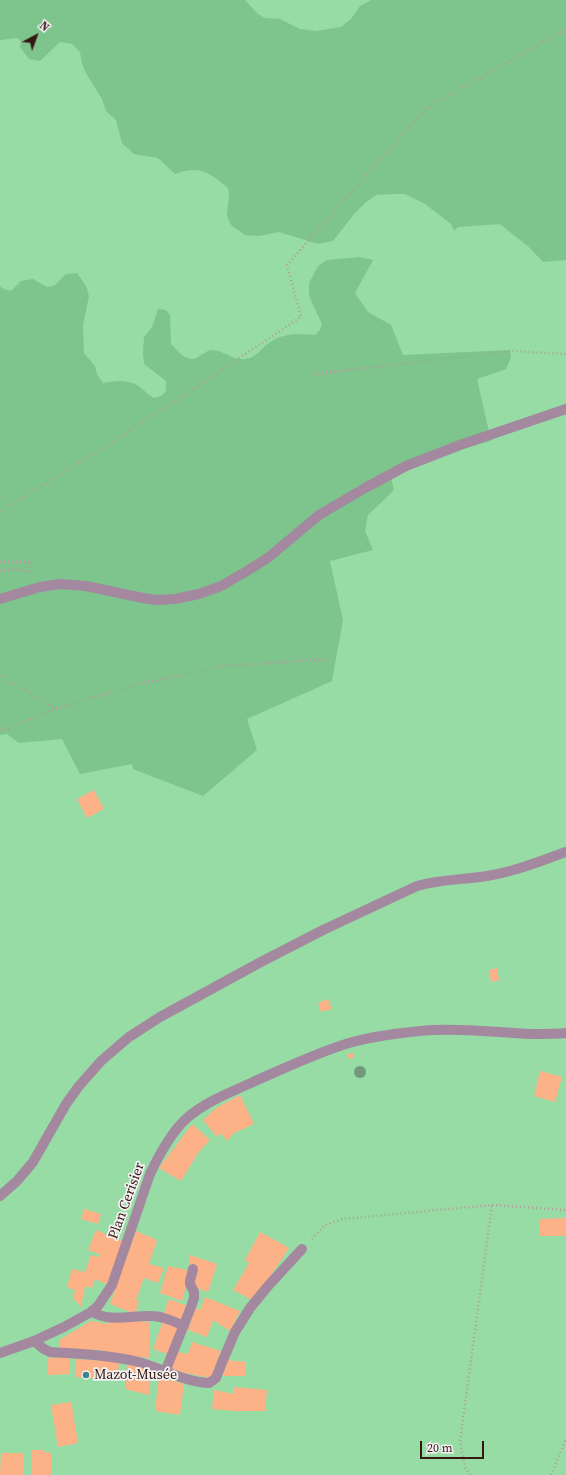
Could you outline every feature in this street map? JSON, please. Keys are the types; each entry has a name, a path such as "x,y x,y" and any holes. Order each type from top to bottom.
{"street":[{"path":"0,599 29,590 60,584 86,586 156,600 182,598 199,594 221,586 254,567 269,557 312,520 365,488 406,466 460,445 566,409"},
{"path":"0,1196 17,1181 33,1162 66,1104 88,1074 113,1050 160,1017 290,946 417,886 447,880 503,873 566,852"},
{"name":"Plan Cerisier","path":"0,1353 34,1341 64,1327 92,1310 103,1299 112,1284 155,1162 183,1122 197,1111 217,1100 314,1056 350,1043 431,1030 455,1029 533,1034 566,1033"},
{"path":"34,1341 50,1352 122,1359 149,1365 179,1377 204,1382 212,1381 218,1374 235,1332 250,1308 302,1249"},
{"path":"165,1372 194,1298 194,1292 190,1284 193,1269"},
{"path":"92,1310 97,1315 106,1317 159,1317 184,1326"}],"path":[{"path":"0,512 116,440 301,317 287,265 425,109 566,29"},
{"path":"314,374 512,351 566,354"},
{"path":"0,562 31,562 29,590"},
{"path":"0,731 56,709 139,684 224,666 330,659"},
{"path":"0,676 56,709"},
{"path":"302,1249 325,1225 342,1219 492,1205 566,1210"},
{"path":"470,1475 465,1467 460,1441 492,1205"},
{"path":"550,1475 566,1439"}],"green space":[{"path":"0,0 566,0 566,1475 0,1475"},
{"path":"0,0 245,0 258,14 265,18 280,19 300,29 316,31 341,27 351,19 360,6 371,0 566,0 566,260 543,262 530,248 500,224 458,227 454,231 451,224 425,204 405,194 376,195 354,214 333,241 318,244 279,232 259,236 245,235 231,225 227,216 228,188 215,178 209,174 197,170 183,171 175,174 158,158 134,154 122,143 116,120 106,111 102,99 82,64 80,52 72,44 60,42 40,61 29,59 20,47 21,42 18,38 0,40"},
{"path":"360,257 373,260 355,293 368,312 391,325 403,355 510,350 511,358 506,369 477,379 491,441 429,458 390,475 394,490 368,515 365,531 373,550 330,561 343,620 332,681 247,719 257,750 203,796 133,769 132,764 80,774 62,739 19,743 7,734 0,735 0,286 3,289 11,291 21,281 33,279 47,287 54,286 66,274 77,273 86,286 89,296 83,325 84,353 95,366 97,374 103,383 120,381 133,383 154,398 161,396 166,391 166,381 144,364 143,353 144,337 152,327 158,309 166,310 170,315 171,344 181,355 188,359 196,358 212,350 216,350 236,358 248,358 256,354 271,341 277,338 295,334 315,335 320,330 322,324 309,294 309,283 318,266 327,260"}],"building":[{"path":"94,790 104,809 87,818 77,799"},
{"path":"497,968 499,980 491,982 489,970"},
{"path":"328,999 332,1009 321,1012 318,1003"},
{"path":"353,1053 354,1058 349,1059 347,1054"},
{"path":"540,1071 562,1077 555,1102 534,1096"},
{"path":"240,1095 254,1124 234,1133 227,1141 221,1133 217,1137 203,1120 216,1108"},
{"path":"192,1124 210,1140 198,1153 181,1181 159,1168"},
{"path":"84,1209 101,1214 98,1224 81,1219"},
{"path":"566,1218 566,1236 540,1236 539,1219"},
{"path":"96,1230 122,1241 108,1285 95,1279 92,1288 85,1286 81,1307 73,1298 75,1290 67,1287 72,1269 85,1272 91,1255 99,1257 99,1254 88,1250"},
{"path":"136,1231 157,1240 149,1264 164,1268 158,1283 144,1278 136,1300 139,1301 135,1314 110,1304"},
{"path":"260,1232 289,1248 252,1300 233,1290 249,1263 245,1260"},
{"path":"190,1255 217,1264 208,1292 191,1286 197,1268 189,1264"},
{"path":"168,1266 191,1271 182,1301 160,1293"},
{"path":"205,1297 240,1311 230,1331 213,1320 207,1337 188,1330 195,1308 200,1310"},
{"path":"169,1299 188,1306 182,1322 163,1316"},
{"path":"110,1319 149,1322 150,1358 106,1355 106,1351 60,1348 59,1340 91,1321 108,1324"},
{"path":"163,1321 180,1327 170,1355 153,1349"},
{"path":"192,1342 221,1351 211,1378 180,1372 170,1368 177,1352 188,1354"},
{"path":"69,1357 70,1374 48,1375 47,1358"},
{"path":"76,1359 119,1362 118,1380 75,1377"},
{"path":"226,1360 246,1362 246,1376 223,1376"},
{"path":"127,1364 151,1370 149,1395 125,1389"},
{"path":"159,1377 184,1384 180,1415 155,1411"},
{"path":"234,1387 267,1390 265,1411 212,1409 214,1390 234,1394"},
{"path":"71,1402 78,1443 58,1447 51,1405"},
{"path":"32,1450 44,1450 44,1452 51,1453 51,1475 32,1475"},
{"path":"1,1453 24,1453 23,1475 0,1475"}],"place":[{"name":"Mazot-Musée","path":"86,1375"}]}
